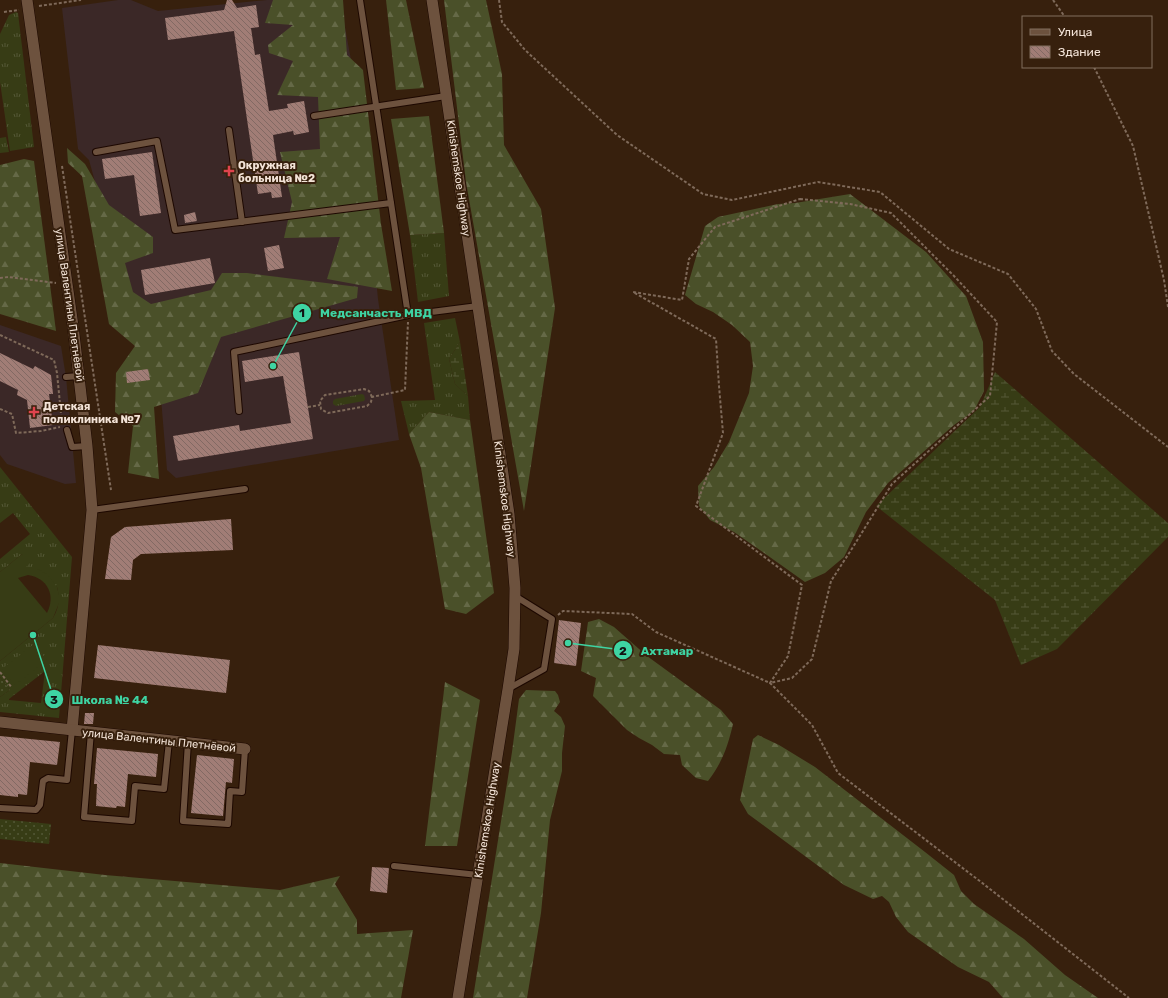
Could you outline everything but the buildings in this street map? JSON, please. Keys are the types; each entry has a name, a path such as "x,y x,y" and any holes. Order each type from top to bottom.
{"main road":[{"name":"Kinishemskoe Highway","path":"432,0 509,514 515,596 514,649 458,998"},
{"name":"улица Валентины Плетнёвой","path":"28,4 68,287 87,446 92,510 72,730"},
{"name":"улица Валентины Плетнёвой","path":"0,722 245,749"}],"lane":[{"path":"360,0 408,315"},
{"path":"314,116 446,96"},
{"path":"229,130 242,222"},
{"path":"96,152 157,141 175,230 390,203"},
{"path":"240,411 234,352 408,315 478,306"},
{"path":"66,377 79,376"},
{"path":"67,430 72,447 87,446"},
{"path":"92,510 245,489"},
{"path":"508,689 544,668 552,619 515,596"},
{"path":"0,808 36,810 40,805 43,781 48,778 67,780 72,730"},
{"path":"92,732 84,817 132,821 135,786 164,789 169,741"},
{"path":"188,742 183,821 228,824 230,791 242,792 245,749"},
{"path":"394,866 478,875"}],"path":[{"path":"4,12 28,4 81,0"},
{"path":"499,0 502,22 525,50 617,135 703,194 732,200 818,182 880,192 949,248 1008,274 1036,309 1052,351 1074,374 1168,447"},
{"path":"1053,0 1064,16"},
{"path":"1094,68 1133,146 1164,280 1168,307"},
{"path":"62,162 111,490"},
{"path":"800,199 850,204 891,213 954,276 997,322 990,396 892,484 831,581 812,660 792,678 770,683 788,656 802,585 696,506 724,433 716,339 633,292 682,300 689,259 714,227 800,199"},
{"path":"0,278 8,277 56,283 68,287"},
{"path":"372,397 405,390 408,315"},
{"path":"0,335 54,360 57,373 62,427 41,431 16,433 12,414 0,409"},
{"path":"364,389 369,392 372,397 371,402 367,406 328,413 321,409 320,405 320,401 325,395 356,390 364,389"},
{"path":"308,407 320,405"},
{"path":"552,619 563,611 632,614 656,632 770,683 812,725 838,773 981,882 1129,998"},
{"path":"0,672 12,688"}],"shaded area":[{"name":"Окружная больница №2","path":"118,0 131,0 158,11 267,0 340,0 360,109 378,299 399,440 176,478 167,470 156,339 130,309 89,160 78,149 62,8"},
{"name":"Детская поликлиника №7","path":"0,325 61,346 66,377 76,483 65,484 7,464 0,455"}],"green space":[{"path":"273,0 343,0 347,55 363,70 381,224 392,291 327,279 340,237 284,238 292,202 280,152 320,149 318,97 277,95 293,61 269,53 268,45 293,25 265,23"},
{"path":"386,0 406,0 424,88 396,90"},
{"path":"444,0 486,0 502,74 504,145 541,209 555,308 524,511 466,182"},
{"path":"16,12 18,13 34,147 10,151 0,82 0,34 9,15"},
{"path":"429,116 444,233 410,235 391,119"},
{"path":"6,137 9,152 0,153 0,138"},
{"path":"67,148 85,164 109,205 153,237 153,253 125,263 133,292 151,304 211,290 222,273 247,273 358,287 357,298 221,337 198,393 154,407 159,479 128,473 133,426 115,412 116,373 135,346 109,324 82,176 68,163"},
{"path":"24,159 34,161 56,331 0,314 0,165"},
{"path":"850,194 926,252 966,296 983,342 984,391 974,411 954,425 888,483 866,512 844,557 825,573 805,582 734,532 710,520 699,506 698,486 714,467 729,442 749,393 753,366 750,342 732,325 713,312 696,304 685,295 705,226 718,217 778,204 795,203"},
{"path":"444,233 449,296 418,302 410,235"},
{"path":"455,318 460,342 449,359 455,384 468,396 470,420 429,412 409,434 401,401 435,400 424,323"},
{"path":"460,342 468,396 455,384 449,359"},
{"path":"995,372 1168,523 1168,537 1057,649 1021,665 995,600 876,506 980,407"},
{"path":"362,394 364,395 364,401 336,406 333,404 335,399"},
{"path":"429,412 470,420 494,593 466,614 445,609 421,468 409,434"},
{"path":"0,467 72,557 59,718 0,712 0,697 10,690 0,677 0,661 53,618 57,611 59,599 57,587 24,568 22,554 0,572 0,559 30,534 13,513 0,523","holes":["45,671 41,703 9,700 9,699"]},
{"path":"22,554 30,563 25,568 36,568 48,575 57,587 59,603 53,618 0,661 0,572","holes":["28,575 35,577 45,584 50,594 50,607 47,613 18,578"]},
{"path":"599,619 614,627 647,656 721,710 733,724 724,754 708,781 696,778 682,765 680,755 664,754 627,730 593,696 596,678 581,671 588,622"},
{"path":"34,644 47,660 15,685 2,669"},
{"path":"0,677 10,690 0,697"},
{"path":"445,682 480,700 457,846 425,846"},
{"path":"526,690 555,691 560,702 554,711 561,717 565,726 562,771 550,820 541,913 527,998 473,998 519,699"},
{"path":"758,735 779,745 815,767 925,852 954,875 961,891 974,904 1024,939 1065,975 1098,998 1003,998 989,982 958,967 908,932 896,917 889,902 882,896 873,899 844,885 748,814 740,800 753,739"},
{"path":"0,819 51,824 49,844 0,839"},
{"path":"0,863 105,875 280,890 340,876 335,884 357,920 357,934 413,930 401,998 0,998"}],"place":[{"name":"Окружная больница №2","path":"229,171"},
{"name":"Медсанчасть МВД","path":"273,366"},
{"name":"Детская поликлиника №7","path":"34,412"},
{"name":"Школа № 44","path":"33,635"},
{"name":"Ахтамар","path":"568,643"}]}
